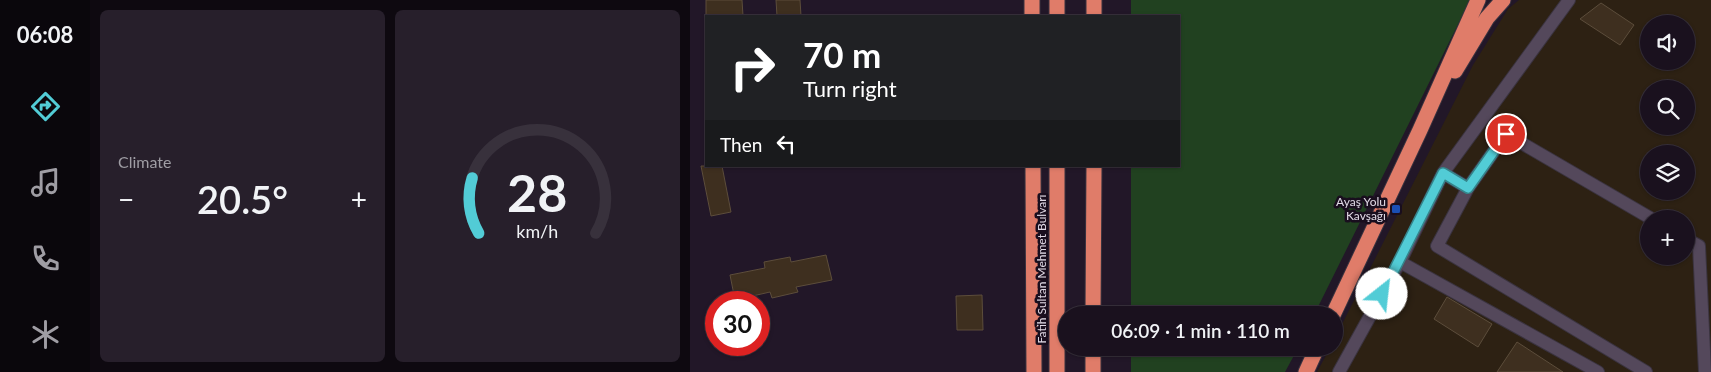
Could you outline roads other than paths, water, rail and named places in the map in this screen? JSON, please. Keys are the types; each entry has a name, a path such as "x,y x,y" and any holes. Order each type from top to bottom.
{"highway":[{"path":"1032,0 1032,15"},
{"path":"1057,0 1057,15"},
{"path":"1094,0 1094,15"},
{"path":"1337,306 1420,130 1478,0"},
{"path":"1420,130 1487,18 1503,0"},
{"path":"1033,167 1034,372"},
{"name":"Fatih Sultan Mehmet Bulvarı","path":"1057,167 1057,372"},
{"path":"1093,306 1094,167"},
{"path":"1093,356 1093,372"},
{"path":"1306,372 1313,356"}],"street":[{"path":"1339,372 1400,262 1443,173 1569,0"},
{"path":"1640,212 1506,134 1468,188 1437,246 1646,372"},
{"path":"1443,173 1468,188"},
{"path":"1695,244 1699,246 1704,372"},
{"path":"1400,262 1598,372"}],"place":[{"name":"Ayaş Yolu Kavşağı","path":"1396,209"}]}
